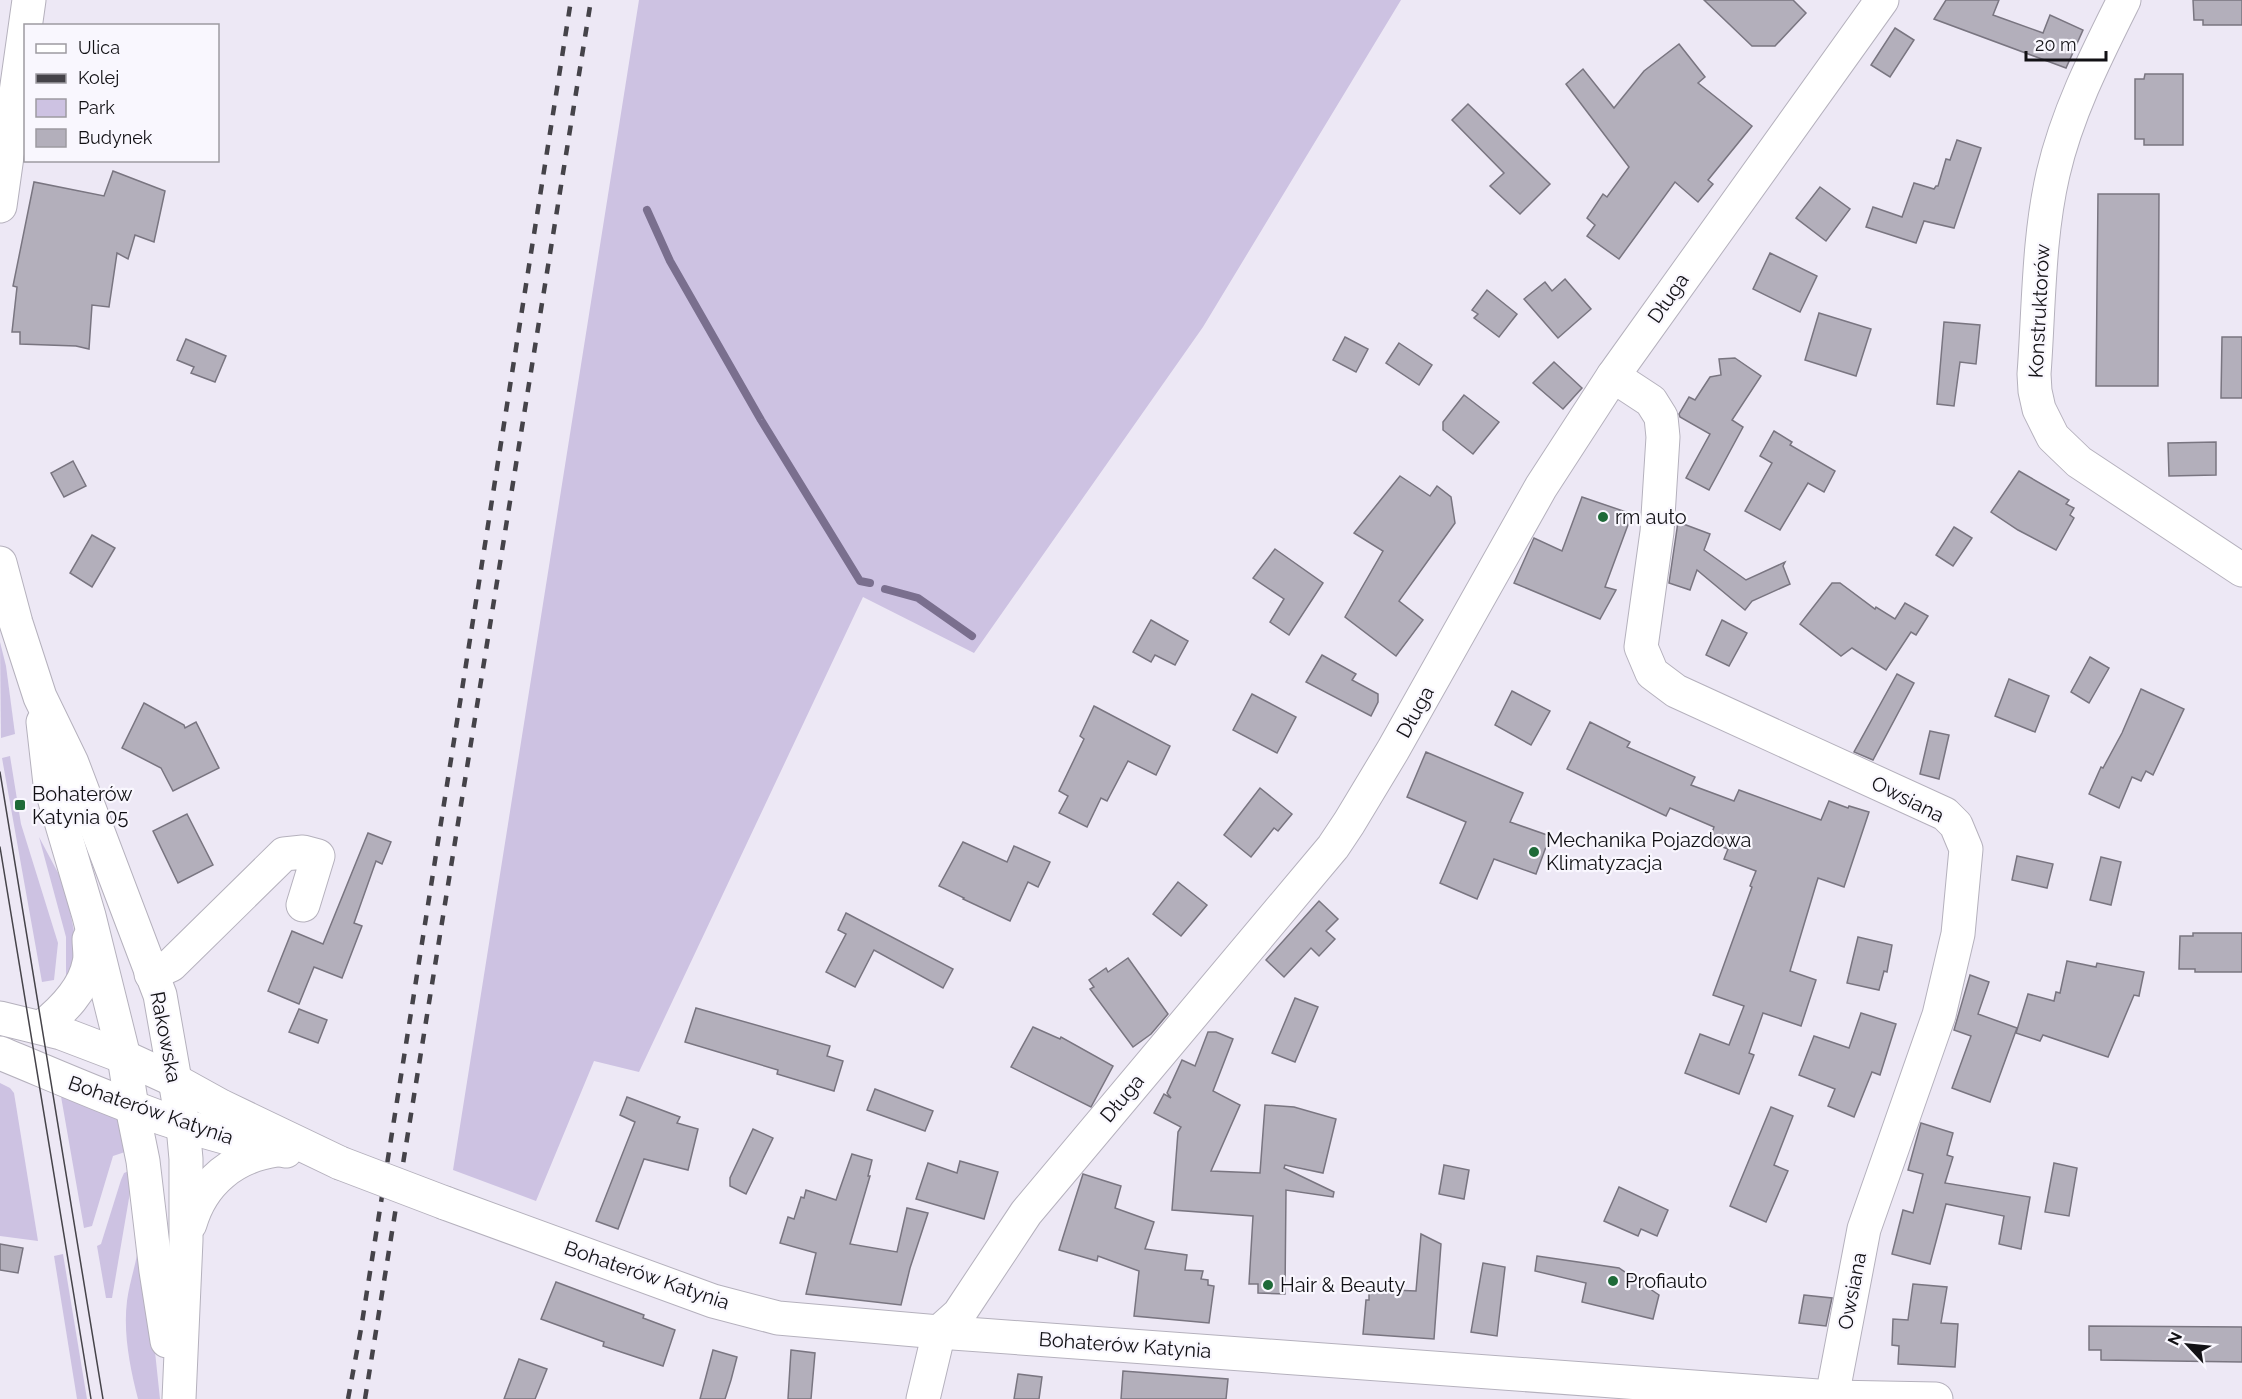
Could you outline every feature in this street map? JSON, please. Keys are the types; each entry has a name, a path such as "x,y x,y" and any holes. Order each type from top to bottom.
{"street":[{"path":"26,24 29,0"},
{"name":"Długa","path":"939,1332 959,1314 1026,1213 1350,823 1541,487 1613,376 1881,0"},
{"name":"Konstruktorów","path":"2124,0 2099,49 2071,114 2053,174 2044,231 2034,374 2035,391 2039,409 2053,438 2079,462 2242,570"},
{"path":"0,206 24,36"},
{"name":"Owsiana","path":"1613,376 1651,401 1661,417 1663,437 1658,532 1641,647 1652,673 1676,691 1945,814 1956,825 1966,849 1958,934 1940,1015 1864,1229 1832,1397"},
{"name":"Rakowska","path":"0,563 16,623 40,697 72,763 160,995 183,1126 186,1160 186,1240 178,1399"},
{"name":"Rakowska","path":"40,697 50,784 89,916 124,1057 143,1161 156,1271 178,1399"},
{"path":"151,974 171,966 284,854 303,852 318,856 303,904"},
{"path":"42,1028 71,1000 81,985 89,963 89,916"},
{"name":"Bohaterów Katynia","path":"0,1018 42,1028 124,1057 340,1162 445,1203 713,1301 778,1318 1673,1392 1936,1399"},
{"name":"Bohaterów Katynia","path":"0,1053 183,1126 217,1136 340,1162"},
{"path":"186,1240 193,1213 207,1187 223,1171 246,1157 280,1150"},
{"path":"923,1399 939,1332"}],"green space":[{"path":"639,0 1401,0 1203,327 974,653 863,597 639,1072 594,1061 536,1201 453,1170"},
{"path":"0,642 6,666 15,734 1,738"},
{"path":"10,756 21,824 58,943 54,980 42,982 2,758"},
{"path":"39,837 65,886 75,936 77,950 66,982 66,937"},
{"path":"0,1083 14,1093 38,1241 0,1236"},
{"path":"59,1085 109,1112 121,1122 125,1152 113,1156 92,1226 84,1228"},
{"path":"134,1169 112,1298 106,1298 97,1246 101,1244 124,1173"},
{"path":"63,1254 87,1399 77,1399 54,1256"},
{"path":"137,1255 145,1257 160,1399 138,1399 128,1350 127,1301"}],"building":[{"path":"1704,0 1793,0 1806,13 1775,46 1752,46"},
{"path":"1946,0 1999,0 1993,15 2043,33 2050,15 2083,30 2066,68 1934,19"},
{"path":"2193,0 2242,0 2242,25 2203,25 2203,20 2194,20"},
{"path":"1895,28 1914,40 1890,77 1871,65"},
{"path":"1679,44 1705,77 1698,83 1752,126 1708,180 1713,184 1698,202 1675,182 1619,259 1587,236 1595,225 1587,218 1603,194 1607,197 1629,167 1566,84 1583,69 1614,108 1644,71"},
{"path":"2145,74 2183,74 2183,145 2144,145 2144,139 2135,139 2135,79 2144,79"},
{"path":"1468,104 1550,184 1520,214 1490,186 1504,173 1452,120"},
{"path":"1957,140 1981,148 1954,228 1924,221 1916,243 1866,227 1873,207 1902,217 1914,183 1934,189 1938,186 1946,159 1950,160"},
{"path":"113,171 165,191 154,242 135,235 128,259 117,253 109,307 92,305 89,349 76,346 20,344 20,332 12,332 17,287 13,286 34,182 104,196"},
{"path":"1820,187 1850,209 1826,241 1796,218"},
{"path":"2098,194 2159,194 2158,386 2096,386"},
{"path":"1770,253 1817,276 1800,312 1753,289"},
{"path":"1565,279 1591,309 1558,338 1524,299 1545,282 1552,291"},
{"path":"1487,290 1517,314 1499,337 1474,318 1478,314 1472,310"},
{"path":"1819,313 1871,329 1856,376 1805,360"},
{"path":"1944,322 1980,325 1976,364 1960,362 1954,406 1937,404"},
{"path":"1345,337 1368,349 1356,372 1333,360"},
{"path":"2222,337 2242,337 2242,398 2221,398"},
{"path":"186,339 226,356 215,382 191,373 194,367 177,360"},
{"path":"1399,343 1432,365 1419,385 1386,363"},
{"path":"1735,358 1761,376 1732,420 1743,427 1709,490 1686,478 1710,434 1680,417 1679,414 1689,397 1695,400 1710,377 1721,375 1719,359"},
{"path":"1554,362 1582,388 1563,409 1533,383"},
{"path":"1464,395 1499,422 1473,454 1443,430 1443,422"},
{"path":"1774,431 1792,442 1790,445 1835,471 1824,492 1808,483 1780,530 1745,511 1772,463 1760,456"},
{"path":"2216,442 2216,475 2169,476 2168,443"},
{"path":"73,461 86,486 64,497 51,473"},
{"path":"2019,471 2069,500 2066,504 2074,508 2070,515 2074,518 2056,550 2018,530 1991,512"},
{"path":"1400,476 1430,496 1437,486 1451,497 1455,523 1399,601 1423,620 1396,656 1345,617 1383,551 1354,533"},
{"path":"1582,497 1632,514 1605,587 1616,590 1600,619 1514,583 1534,538 1562,551"},
{"path":"1678,522 1710,534 1704,550 1746,580 1785,562 1783,566 1790,584 1752,601 1745,610 1697,570 1690,590 1669,583"},
{"path":"1954,527 1972,538 1953,566 1936,555"},
{"path":"92,535 115,548 92,587 70,573"},
{"path":"1275,549 1323,583 1289,635 1270,622 1284,599 1253,578"},
{"path":"1832,583 1840,583 1875,609 1876,607 1895,619 1905,603 1928,616 1916,635 1911,632 1886,670 1852,648 1841,656 1800,624"},
{"path":"1151,620 1188,641 1175,665 1155,655 1151,662 1133,652"},
{"path":"1722,620 1747,633 1729,666 1706,655"},
{"path":"1322,655 1356,674 1352,680 1378,694 1378,702 1371,716 1306,682"},
{"path":"2090,657 2109,668 2089,703 2071,692"},
{"path":"1897,674 1914,683 1873,760 1854,752"},
{"path":"2009,679 2049,696 2035,732 1995,716"},
{"path":"2141,689 2184,709 2153,775 2146,771 2141,781 2132,777 2119,808 2089,794 2101,767 2103,768 2122,733"},
{"path":"1512,691 1550,711 1531,745 1495,725"},
{"path":"1252,694 1296,717 1277,753 1233,730"},
{"path":"144,703 184,725 185,728 196,722 219,768 173,791 161,768 122,748"},
{"path":"1094,706 1170,746 1156,775 1128,761 1107,801 1101,798 1087,827 1059,813 1068,796 1059,791 1084,739 1080,736"},
{"path":"1590,722 1630,742 1627,747 1695,777 1691,785 1734,801 1739,790 1821,820 1829,801 1869,812 1844,887 1818,878 1790,971 1816,980 1801,1026 1763,1013 1749,1053 1754,1055 1739,1094 1685,1073 1700,1034 1729,1045 1744,1006 1713,995 1756,871 1724,859 1728,849 1709,842 1714,827 1670,808 1666,816 1567,769"},
{"path":"1930,731 1949,735 1939,779 1920,774"},
{"path":"1426,752 1523,793 1510,822 1550,836 1536,874 1494,859 1477,899 1440,883 1466,822 1407,797"},
{"path":"1260,788 1292,814 1278,831 1274,828 1251,857 1224,835"},
{"path":"187,814 213,865 178,883 153,831"},
{"path":"368,833 391,842 382,864 376,861 354,923 362,926 342,978 314,967 299,1004 268,991 292,931 323,944"},
{"path":"963,842 1007,862 1014,846 1050,862 1038,887 1028,882 1010,921 939,886"},
{"path":"2017,856 2053,864 2047,888 2012,880"},
{"path":"2101,857 2121,862 2111,905 2090,900"},
{"path":"1178,882 1207,905 1181,936 1153,914"},
{"path":"1319,901 1338,919 1326,931 1335,939 1319,956 1311,948 1284,977 1266,960"},
{"path":"846,913 953,969 943,988 874,950 855,987 826,972 846,934 838,930"},
{"path":"2193,933 2242,933 2242,972 2195,972 2195,969 2179,969 2180,936 2193,936"},
{"path":"1858,937 1892,945 1887,972 1884,971 1879,990 1847,983"},
{"path":"1128,958 1168,1014 1151,1034 1133,1047 1090,989 1094,987 1089,980 1106,968 1108,972"},
{"path":"2067,961 2096,967 2097,963 2144,972 2139,996 2134,995 2108,1057 2043,1035 2040,1041 2016,1033 2028,994 2054,1001 2056,992 2060,993"},
{"path":"1970,975 1989,982 1978,1014 2017,1028 1990,1102 1952,1088 1971,1036 1954,1030"},
{"path":"1295,998 1318,1007 1295,1062 1272,1053"},
{"path":"696,1008 830,1046 827,1056 843,1061 834,1091 777,1074 778,1070 685,1042"},
{"path":"299,1009 327,1020 318,1043 289,1032"},
{"path":"1861,1013 1896,1024 1880,1075 1872,1072 1854,1117 1828,1106 1835,1089 1799,1075 1814,1036 1849,1048"},
{"path":"1033,1027 1060,1039 1061,1037 1113,1066 1091,1107 1011,1067"},
{"path":"1208,1032 1216,1032 1233,1039 1213,1091 1240,1105 1211,1171 1260,1173 1265,1105 1294,1107 1336,1119 1323,1173 1285,1165 1284,1168 1334,1192 1333,1197 1286,1190 1285,1294 1258,1293 1258,1284 1249,1284 1253,1216 1172,1210 1178,1132 1181,1127 1154,1113 1164,1094 1171,1098 1167,1093 1182,1060 1195,1066"},
{"path":"875,1089 933,1111 925,1131 867,1110"},
{"path":"627,1097 680,1117 677,1123 698,1129 688,1170 644,1159 618,1229 596,1221 635,1122 620,1115"},
{"path":"1771,1107 1793,1116 1774,1165 1788,1171 1766,1222 1730,1206"},
{"path":"1921,1123 1953,1133 1947,1155 1953,1157 1945,1183 2030,1197 2021,1249 1999,1244 2004,1216 1946,1204 1930,1264 1892,1254 1903,1210 1913,1213 1923,1174 1908,1170"},
{"path":"753,1129 773,1138 746,1194 730,1186 730,1178"},
{"path":"852,1154 872,1160 868,1176 870,1176 850,1244 897,1252 907,1208 928,1213 901,1305 806,1294 816,1253 780,1243 788,1217 794,1219 801,1197 804,1198 806,1190 836,1200"},
{"path":"960,1161 998,1172 984,1219 916,1199 928,1163 957,1173"},
{"path":"2054,1163 2077,1168 2069,1216 2045,1212"},
{"path":"1444,1165 1469,1170 1464,1199 1439,1194"},
{"path":"1083,1174 1121,1186 1115,1208 1154,1222 1145,1249 1187,1255 1185,1270 1203,1271 1201,1279 1208,1280 1208,1285 1214,1286 1209,1323 1134,1316 1139,1271 1098,1256 1097,1261 1059,1250"},
{"path":"1619,1187 1668,1210 1657,1236 1641,1229 1638,1236 1604,1221"},
{"path":"1421,1234 1441,1244 1434,1339 1363,1334 1369,1289 1416,1291"},
{"path":"0,1244 23,1248 18,1273 0,1270"},
{"name":"Profiauto","path":"1537,1256 1619,1268 1659,1295 1653,1319 1582,1302 1586,1283 1535,1271"},
{"path":"1483,1263 1505,1267 1497,1336 1471,1332"},
{"path":"556,1282 644,1315 643,1318 675,1330 663,1366 603,1346 604,1342 541,1319"},
{"path":"1913,1284 1947,1287 1941,1323 1958,1324 1955,1367 1898,1364 1899,1346 1892,1345 1893,1319 1908,1320"},
{"path":"1804,1295 1832,1298 1826,1326 1799,1323"},
{"path":"2089,1326 2242,1327 2242,1362 2101,1360 2101,1350 2089,1350"},
{"path":"713,1350 737,1357 731,1380 725,1399 700,1399"},
{"path":"791,1350 815,1353 811,1399 788,1399"},
{"path":"519,1359 547,1369 535,1399 504,1399"},
{"path":"1123,1371 1228,1379 1226,1399 1121,1399"},
{"path":"1018,1374 1042,1377 1039,1399 1014,1399"}],"waterway":[{"path":"647,210 670,261 761,420 860,581 870,583"},
{"path":"885,589 918,598 972,636"}],"tram line":[{"path":"0,772 103,1399"},
{"path":"0,847 91,1399"}],"railway":[{"path":"348,1399 361,1329 571,0"},
{"path":"365,1399 591,0"}],"place":[{"name":"rm auto","path":"1603,517"},
{"name":"Bohaterów Katynia 05","path":"20,805"},
{"name":"Mechanika Pojazdowa Klimatyzacja","path":"1534,852"},
{"name":"Profiauto","path":"1613,1281"},
{"name":"Hair & Beauty","path":"1268,1285"}]}
